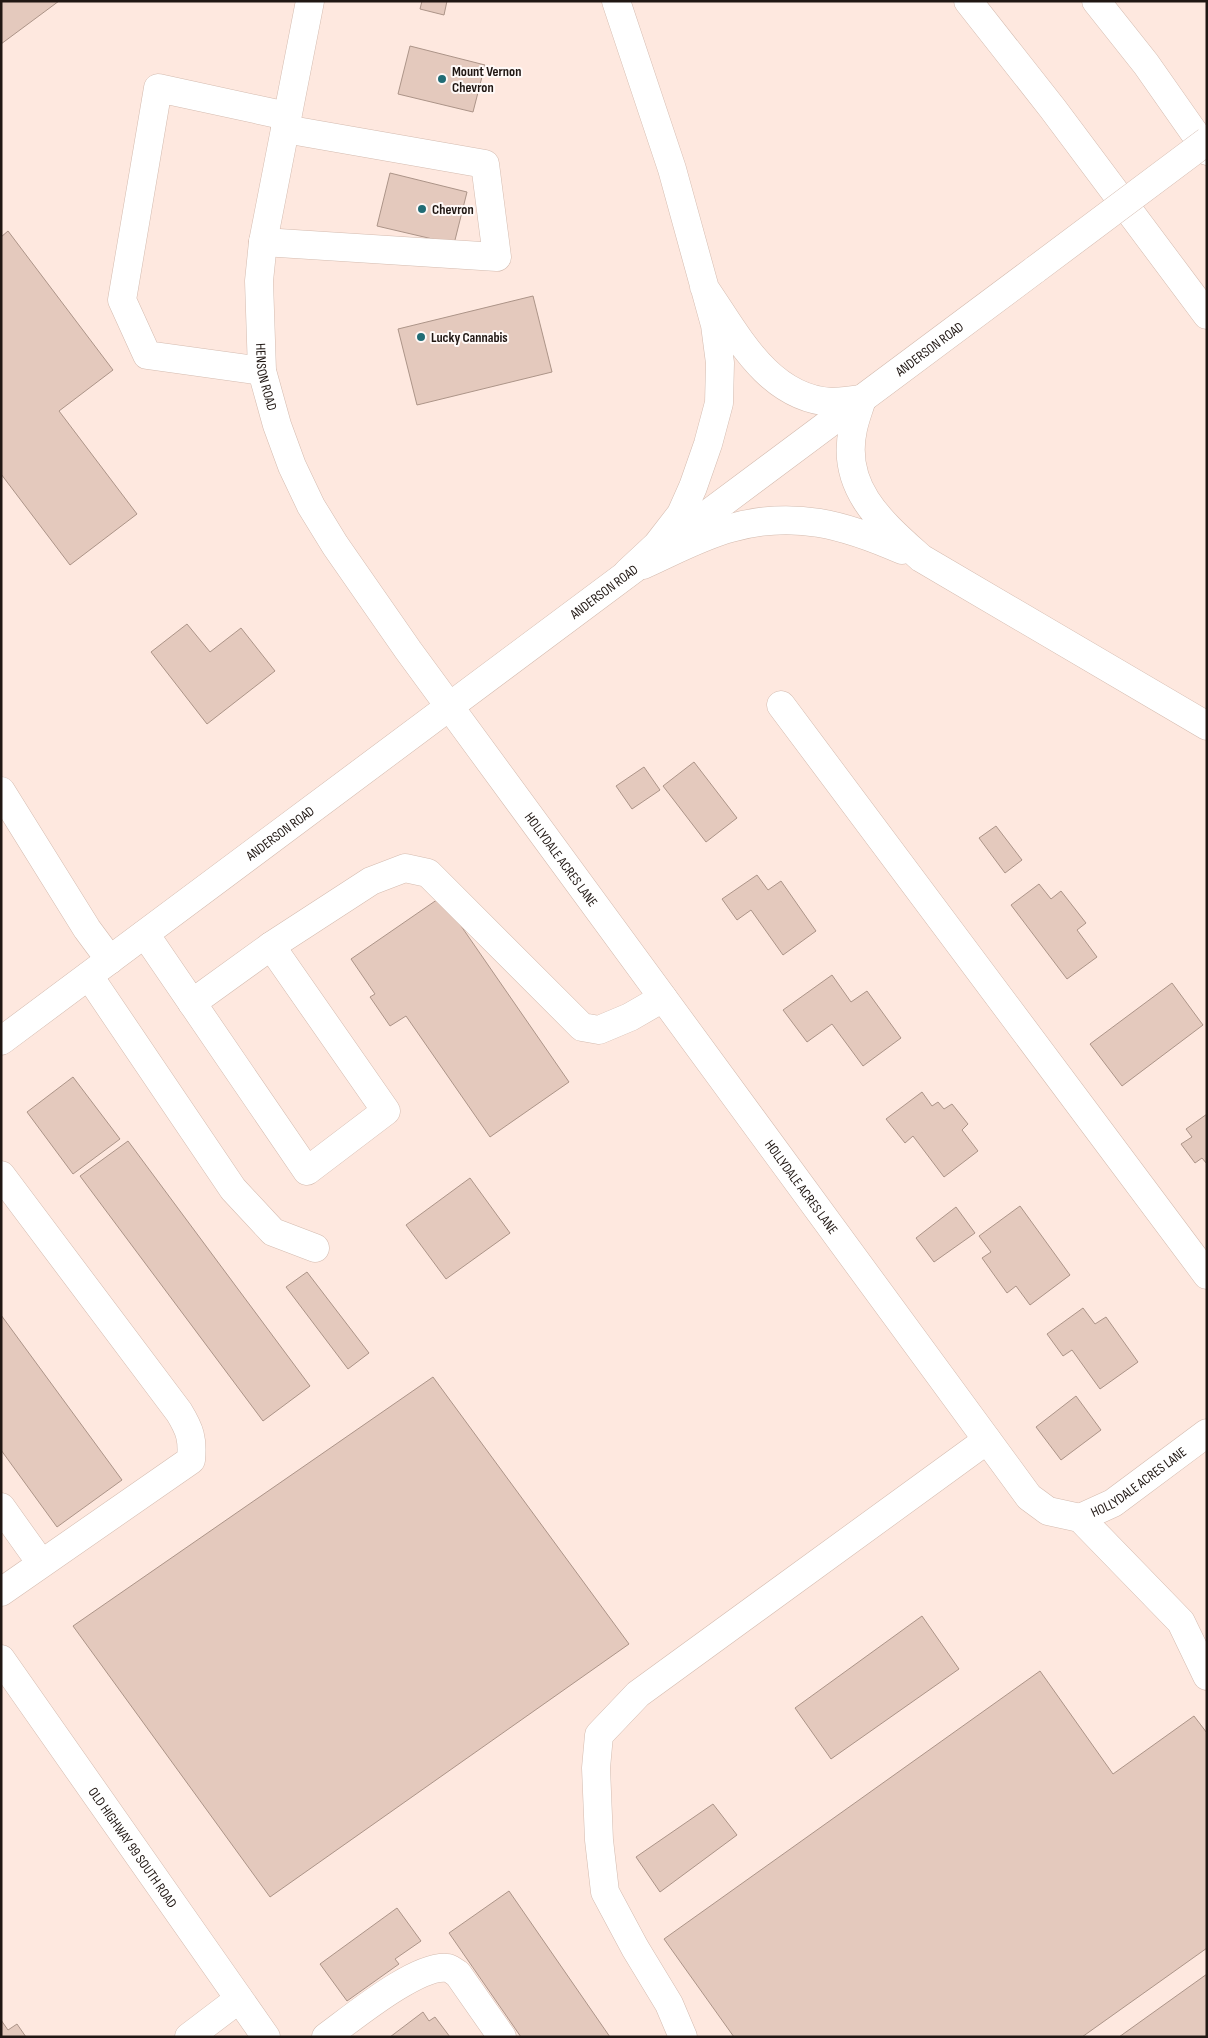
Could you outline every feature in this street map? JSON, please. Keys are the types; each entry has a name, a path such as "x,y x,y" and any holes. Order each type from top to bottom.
{"main road":[{"name":"HENSON ROAD","path":"310,1 263,242 260,281 262,371 289,458 311,506 335,545 449,706"},
{"path":"616,1 672,169 715,325 720,363 719,403 693,487 681,514 657,545 628,572"},
{"path":"968,1 1059,117 1207,315"},
{"path":"1096,1 1146,64 1207,151"},
{"path":"262,371 147,355 122,300 158,88 286,122 485,164 497,257 263,242"},
{"name":"ANDERSON ROAD","path":"1,1041 1207,141"},
{"path":"704,287 758,365 780,383 800,395 831,402 862,399 852,438 851,453 855,478 866,502 884,526 921,558"},
{"path":"628,572 698,539 731,528 761,521 796,520 843,527 870,536 921,558 1207,726"},
{"path":"781,705 1207,1275"},
{"name":"HOLLYDALE ACRES LANE","path":"449,706 1029,1496 1048,1511 1080,1518 1113,1503 1207,1433"},
{"path":"1,791 87,928 99,968 233,1189 273,1232 315,1248"},
{"path":"192,1003 271,946 371,881 405,868 428,873 582,1027 599,1030 630,1017 663,998"},
{"path":"145,934 307,1171 386,1112 271,946"},
{"path":"1,1175 179,1412 188,1426 193,1444 191,1460 1,1592"},
{"path":"683,2037 669,2004 635,1948 605,1892 599,1840 596,1768 599,1735 638,1694 987,1440"},
{"path":"1,1507 41,1563"},
{"path":"1080,1518 1181,1622 1207,1676"},
{"name":"OLD HIGHWAY 99 SOUTH ROAD","path":"1,1659 266,2037"},
{"path":"326,2037 411,1977 432,1970 448,1968 458,1974 502,2037"},
{"path":"189,2037 239,1999"}],"building":[{"path":"1,1 59,1 1,44"},
{"path":"422,1 447,1 444,15 420,9"},
{"name":"Mount Vernon Chevron","path":"410,46 485,65 473,112 398,94"},
{"name":"Chevron","path":"390,173 467,192 454,244 377,226"},
{"path":"8,231 113,370 59,411 137,514 70,565 1,474 1,237"},
{"path":"533,296 552,372 417,405 398,329"},
{"path":"187,624 210,652 241,628 275,671 207,724 151,652"},
{"path":"694,762 737,818 706,842 663,786"},
{"path":"644,767 660,790 632,809 616,786"},
{"path":"996,826 1022,860 1005,873 979,838"},
{"path":"757,875 768,890 781,881 816,931 783,955 751,910 737,920 722,899"},
{"path":"1039,884 1051,899 1061,891 1086,923 1077,930 1097,957 1067,979 1011,905"},
{"path":"441,897 569,1082 490,1137 406,1016 390,1026 370,997 375,994 351,959"},
{"path":"832,975 851,1002 867,991 901,1038 863,1066 832,1024 807,1042 783,1010"},
{"path":"1172,983 1203,1025 1122,1086 1090,1044"},
{"path":"73,1077 120,1139 73,1174 27,1112"},
{"path":"922,1092 932,1106 938,1102 944,1109 952,1104 968,1124 962,1130 978,1151 944,1177 913,1136 905,1143 886,1119"},
{"path":"1207,1114 1207,1164 1202,1158 1195,1163 1181,1144 1192,1137 1186,1129"},
{"path":"128,1141 310,1386 263,1421 80,1176"},
{"path":"470,1178 510,1233 446,1279 406,1225"},
{"path":"1020,1206 1070,1275 1030,1305 1016,1286 1007,1293 982,1258 991,1252 979,1236"},
{"path":"956,1207 975,1233 934,1262 916,1238"},
{"path":"307,1272 369,1353 348,1369 286,1287"},
{"path":"1083,1308 1095,1324 1106,1317 1138,1362 1100,1389 1072,1350 1063,1356 1047,1334"},
{"path":"1,1315 122,1480 57,1527 1,1450"},
{"path":"433,1377 629,1644 270,1897 73,1626"},
{"path":"1076,1396 1101,1430 1061,1460 1036,1427"},
{"path":"922,1616 959,1669 831,1759 795,1708"},
{"path":"1040,1671 1113,1774 1194,1716 1207,1733 1207,1948 1082,2037 734,2037 664,1939"},
{"path":"713,1804 737,1835 660,1892 636,1857"},
{"path":"509,1891 610,2037 521,2037 449,1933"},
{"path":"397,1908 421,1941 395,1959 399,1964 347,2001 320,1964"},
{"path":"1207,1974 1207,2037 1119,2037"},
{"path":"423,2012 429,2021 435,2017 450,2037 390,2037"},
{"path":"1,2020 8,2030 17,2024 26,2037 1,2037"}],"place":[{"name":"Mount Vernon Chevron","path":"442,79"},
{"name":"Chevron","path":"422,209"},
{"name":"Lucky Cannabis","path":"421,337"}]}
